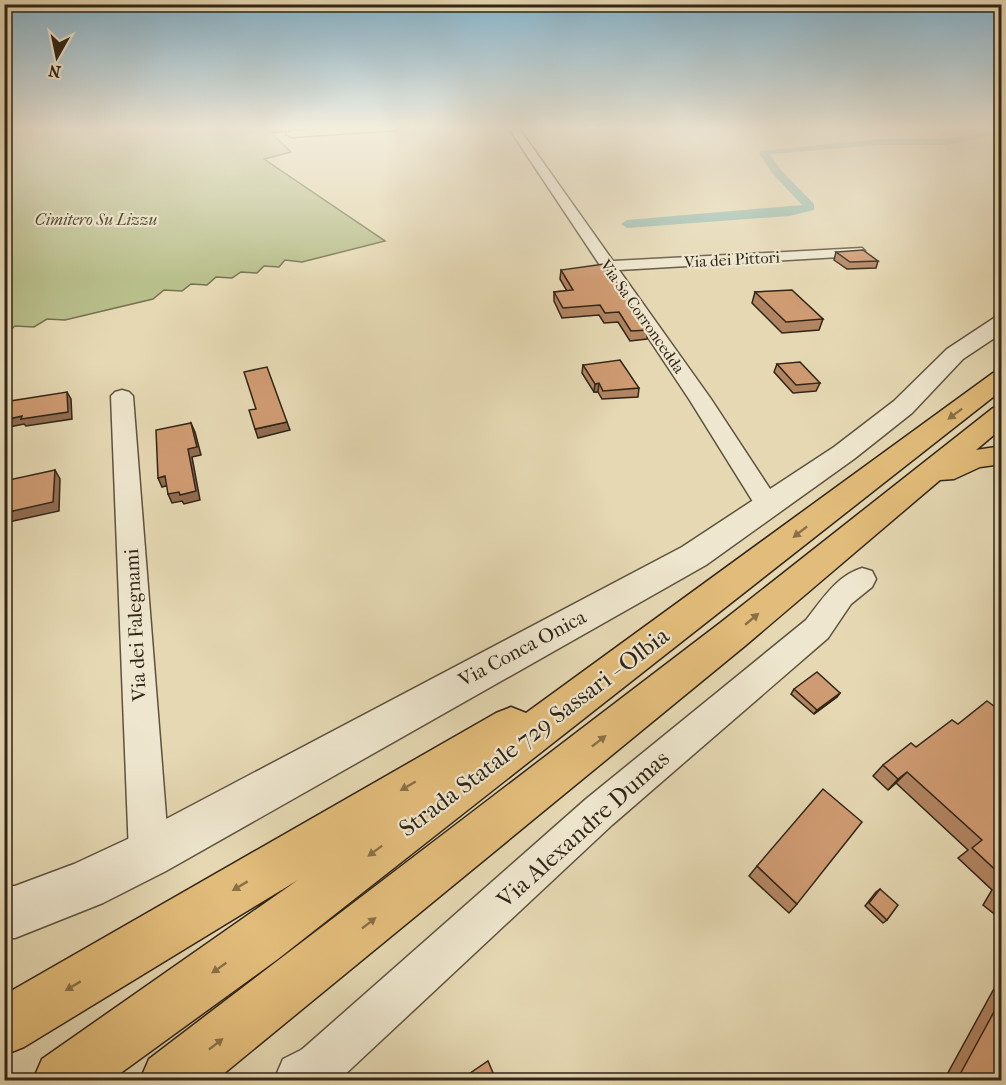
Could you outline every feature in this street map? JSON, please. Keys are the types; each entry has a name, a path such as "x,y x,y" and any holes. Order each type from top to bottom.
{"highway":[{"name":"Strada Statale 729 Sassari - Olbia","path":"63,1080 256,942 1002,378"},
{"name":"Strada Statale 729 Sassari - Olbia","path":"170,1080 733,634 1002,414"},
{"path":"910,488 973,459 1002,455"},
{"path":"4,1027 381,802 640,652"}],"street":[{"name":"Via Sa Corroncedda","path":"548,178 700,399 769,507"},
{"name":"Via dei Pittori","path":"608,266 857,251"},
{"name":"Via Conca Onica","path":"4,912 15,912 85,885 149,854 694,556 769,507 903,407 955,354 1002,323"},
{"name":"Via dei Falegnami","path":"122,396 149,854"},
{"name":"Via Alexandre Dumas","path":"307,1079 599,812 817,629 841,596 862,579"}],"green space":[{"name":"Cimitero Su Lizzu","path":"5,178 291,178 385,241 302,262 285,260 279,267 264,266 257,273 241,272 232,278 216,277 207,285 191,284 182,291 164,290 153,299 65,320 47,319 34,327 15,326 5,334"}],"building":[{"path":"863,250 878,261 850,262 836,252"},
{"path":"604,264 648,330 631,331 619,312 605,313 600,305 563,308 554,292 573,290 561,270"},
{"path":"792,290 823,319 786,322 755,292"},
{"path":"620,360 639,388 603,391 599,383 595,384 583,365"},
{"path":"800,362 820,383 796,385 777,364"},
{"path":"267,367 287,422 255,429 249,410 256,409 244,372"},
{"path":"67,392 68,412 4,420 4,402"},
{"path":"191,423 197,447 188,449 196,491 180,495 179,492 168,494 165,476 158,478 156,430"},
{"path":"55,470 53,502 4,513 4,481"},
{"path":"817,672 840,693 817,710 794,689"},
{"path":"987,701 1002,712 1002,876 972,848 982,840 907,772 898,779 883,765 911,743 916,747 952,720 958,724"},
{"path":"823,789 862,822 797,904 757,866"},
{"path":"880,889 898,905 887,920 869,903"},
{"path":"1002,889 1002,899 997,896"},
{"path":"1002,997 1002,1080 957,1080"},
{"path":"488,1061 496,1080 460,1080"}],"waterway":[{"path":"627,224 789,212 810,207 782,178"}]}
